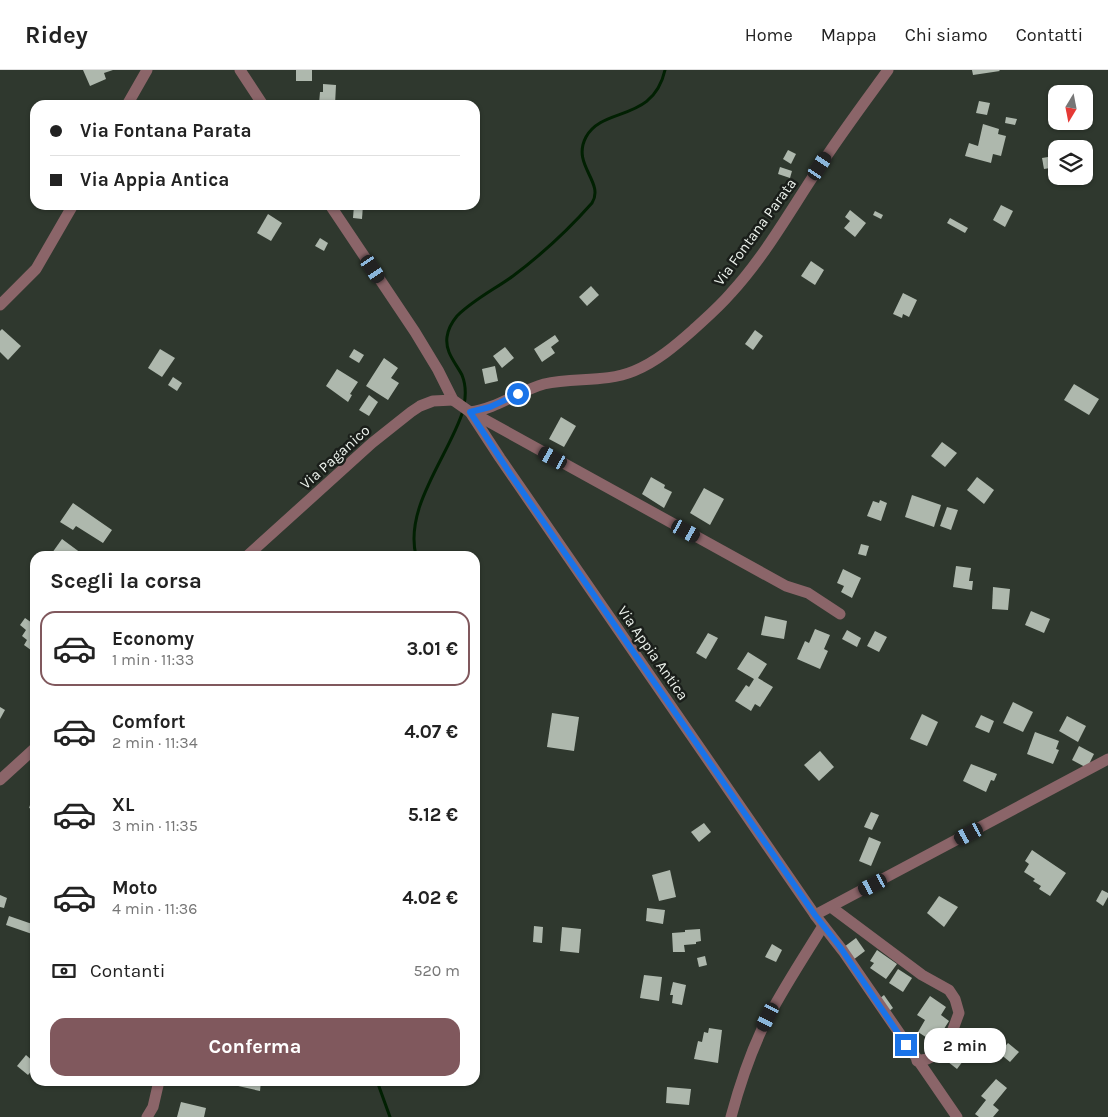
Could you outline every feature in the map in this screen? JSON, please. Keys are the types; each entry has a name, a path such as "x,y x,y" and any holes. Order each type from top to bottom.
{"street":[{"path":"130,100 147,70"},
{"path":"240,70 260,100"},
{"name":"Via Fontana Parata","path":"470,412 490,407 532,388 547,384 601,379 627,374 646,365 671,349 724,301 747,274 840,136 888,70"},
{"path":"0,305 36,268 70,210"},
{"name":"Via Appia Antica","path":"333,210 415,332 438,370 453,400 470,412 490,444 815,915 843,951 957,1117"},
{"name":"Via Paganico","path":"253,551 398,422 424,404 438,400 453,400"},
{"path":"470,412 786,586 808,593 840,614"},
{"path":"490,444 503,430"},
{"path":"0,780 30,753"},
{"path":"815,915 1108,759"},
{"path":"831,907 922,974 949,990 956,999 959,1009 958,1017 949,1040 933,1056 917,1061"},
{"path":"731,1117 761,1032 780,996 823,926"},
{"path":"148,1117 159,1086"}],"building":[{"path":"83,70 113,70 104,73 106,79 90,86"},
{"path":"296,70 312,70 312,81 296,81"},
{"path":"972,70 999,70 1000,71 973,75"},
{"path":"323,84 336,85 335,100 319,100 320,92 323,92"},
{"path":"979,101 990,103 987,115 976,113"},
{"path":"1006,117 1017,119 1015,125 1005,123"},
{"path":"983,124 999,129 998,134 1006,136 1001,156 993,154 991,163 965,156 969,143 978,146"},
{"path":"788,150 796,154 791,164 783,159"},
{"path":"1048,157 1048,168 1044,169 1042,158"},
{"path":"780,167 792,171 790,178 778,174"},
{"path":"1001,205 1013,211 1005,227 993,220"},
{"path":"354,210 363,210 362,219 353,218"},
{"path":"850,210 866,223 855,237 844,228 850,221 845,217"},
{"path":"875,211 883,215 881,219 873,215"},
{"path":"268,214 282,223 271,241 257,233"},
{"path":"950,218 968,228 965,233 947,223"},
{"path":"320,238 328,243 324,251 315,246"},
{"path":"811,261 824,270 815,285 801,276"},
{"path":"591,286 599,295 587,306 579,297"},
{"path":"903,293 917,300 909,317 903,314 902,318 893,314"},
{"path":"2,329 21,346 8,360 0,352 0,331"},
{"path":"755,330 763,336 753,350 745,344"},
{"path":"555,335 559,341 551,347 555,353 542,362 534,349"},
{"path":"505,347 514,358 502,368 493,356"},
{"path":"160,349 175,358 162,377 148,368"},
{"path":"354,349 364,355 359,363 349,357"},
{"path":"384,358 398,368 391,378 399,383 388,400 366,386"},
{"path":"495,366 498,381 485,384 482,369"},
{"path":"337,369 358,382 350,394 352,395 348,402 326,386"},
{"path":"173,377 182,383 177,391 168,385"},
{"path":"1074,384 1099,399 1089,415 1064,400"},
{"path":"369,395 378,402 369,416 359,410"},
{"path":"561,417 576,426 564,447 549,439"},
{"path":"942,442 957,453 945,467 931,456"},
{"path":"651,477 665,485 664,488 672,492 664,508 642,494"},
{"path":"977,477 994,490 984,504 967,490"},
{"path":"704,488 724,499 710,525 690,513"},
{"path":"912,495 941,505 934,527 905,517"},
{"path":"880,500 887,503 881,521 867,516 873,501 879,503"},
{"path":"73,503 112,530 103,543 76,526 73,530 60,522"},
{"path":"947,507 958,510 951,530 940,526"},
{"path":"62,539 78,551 53,551"},
{"path":"861,544 869,546 866,556 858,554"},
{"path":"956,566 971,568 969,581 973,581 972,590 953,587"},
{"path":"843,569 861,578 852,598 841,592 844,586 837,583"},
{"path":"993,587 1010,589 1008,610 992,609"},
{"path":"1031,611 1050,619 1044,633 1025,625"},
{"path":"765,616 787,621 784,639 761,635"},
{"path":"25,618 30,622 30,649 24,645 27,640 22,636 26,630 20,625"},
{"path":"815,629 830,635 824,649 828,651 820,669 797,659 805,641 809,643"},
{"path":"847,630 861,638 857,647 842,639"},
{"path":"875,631 887,637 879,652 867,646"},
{"path":"708,633 718,638 706,659 696,653"},
{"path":"748,652 767,664 758,678 773,687 760,707 755,704 751,711 735,701 746,685 749,687 754,679 737,669"},
{"path":"1013,702 1033,712 1023,732 1003,723"},
{"path":"0,707 5,710 0,719"},
{"path":"552,713 579,717 574,751 547,747"},
{"path":"922,714 938,722 927,746 910,739"},
{"path":"981,715 994,721 989,733 975,727"},
{"path":"1067,716 1086,726 1078,742 1059,731"},
{"path":"1035,732 1059,741 1056,749 1059,750 1053,764 1027,754"},
{"path":"1079,746 1094,754 1087,768 1072,760"},
{"path":"820,751 834,767 819,781 804,765"},
{"path":"971,764 997,774 994,781 991,780 986,792 963,781"},
{"path":"871,812 879,815 872,830 864,827"},
{"path":"704,823 711,832 699,842 691,832"},
{"path":"869,837 881,842 871,866 859,861"},
{"path":"1032,850 1066,873 1050,896 1039,889 1041,886 1033,881 1035,879 1024,872 1029,864 1025,861"},
{"path":"670,870 676,897 659,901 652,875"},
{"path":"1102,890 1108,893 1103,906 1096,901"},
{"path":"0,895 7,898 4,908 0,907"},
{"path":"939,896 958,907 944,927 927,913"},
{"path":"647,908 665,910 663,924 646,921"},
{"path":"9,916 30,923 30,933 6,925"},
{"path":"534,926 543,927 542,943 533,942"},
{"path":"562,927 581,929 579,953 560,951"},
{"path":"700,929 701,941 696,942 696,944 684,945 685,952 673,952 672,933"},
{"path":"856,938 865,951 853,960 844,947"},
{"path":"772,944 782,950 776,962 765,957"},
{"path":"877,950 897,964 886,979 870,968 874,963 870,961"},
{"path":"705,956 707,965 699,967 697,958"},
{"path":"898,969 912,978 903,992 889,983"},
{"path":"644,975 662,977 659,1001 640,998"},
{"path":"673,982 686,985 682,1005 672,1003 673,995 670,995"},
{"path":"884,995 893,1008 888,1012 879,999"},
{"path":"930,996 946,1007 941,1015 949,1021 935,1043 918,1032 925,1020 917,1015"},
{"path":"709,1028 722,1030 718,1063 694,1059 698,1041 702,1042 704,1032 708,1033"},
{"path":"985,1040 992,1046 984,1055 977,1049"},
{"path":"954,1042 969,1053 957,1069 943,1058"},
{"path":"1008,1043 1019,1052 1010,1062 999,1053"},
{"path":"26,1055 30,1059 30,1073 28,1075 17,1066"},
{"path":"996,1079 1007,1088 993,1105 999,1110 993,1117 979,1117 975,1114 986,1100 981,1096"},
{"path":"238,1086 260,1086 260,1091"},
{"path":"667,1087 691,1089 689,1105 666,1103"},
{"path":"181,1102 206,1108 204,1117 177,1117"}],"waterway":[{"path":"464,405 465,390 462,375 451,357 447,342 449,328 457,316 470,305 513,276 534,259 592,203 595,195 594,188 582,156 582,147 586,137 594,127 639,106 650,98 659,87 665,70"},
{"path":"415,551 414,538 416,519 422,501 429,482 463,411"},
{"path":"379,1086 390,1117"}],"route":[{"path":"518,394 490,407 470,412 511,475 815,915 843,951 906,1045"}]}
